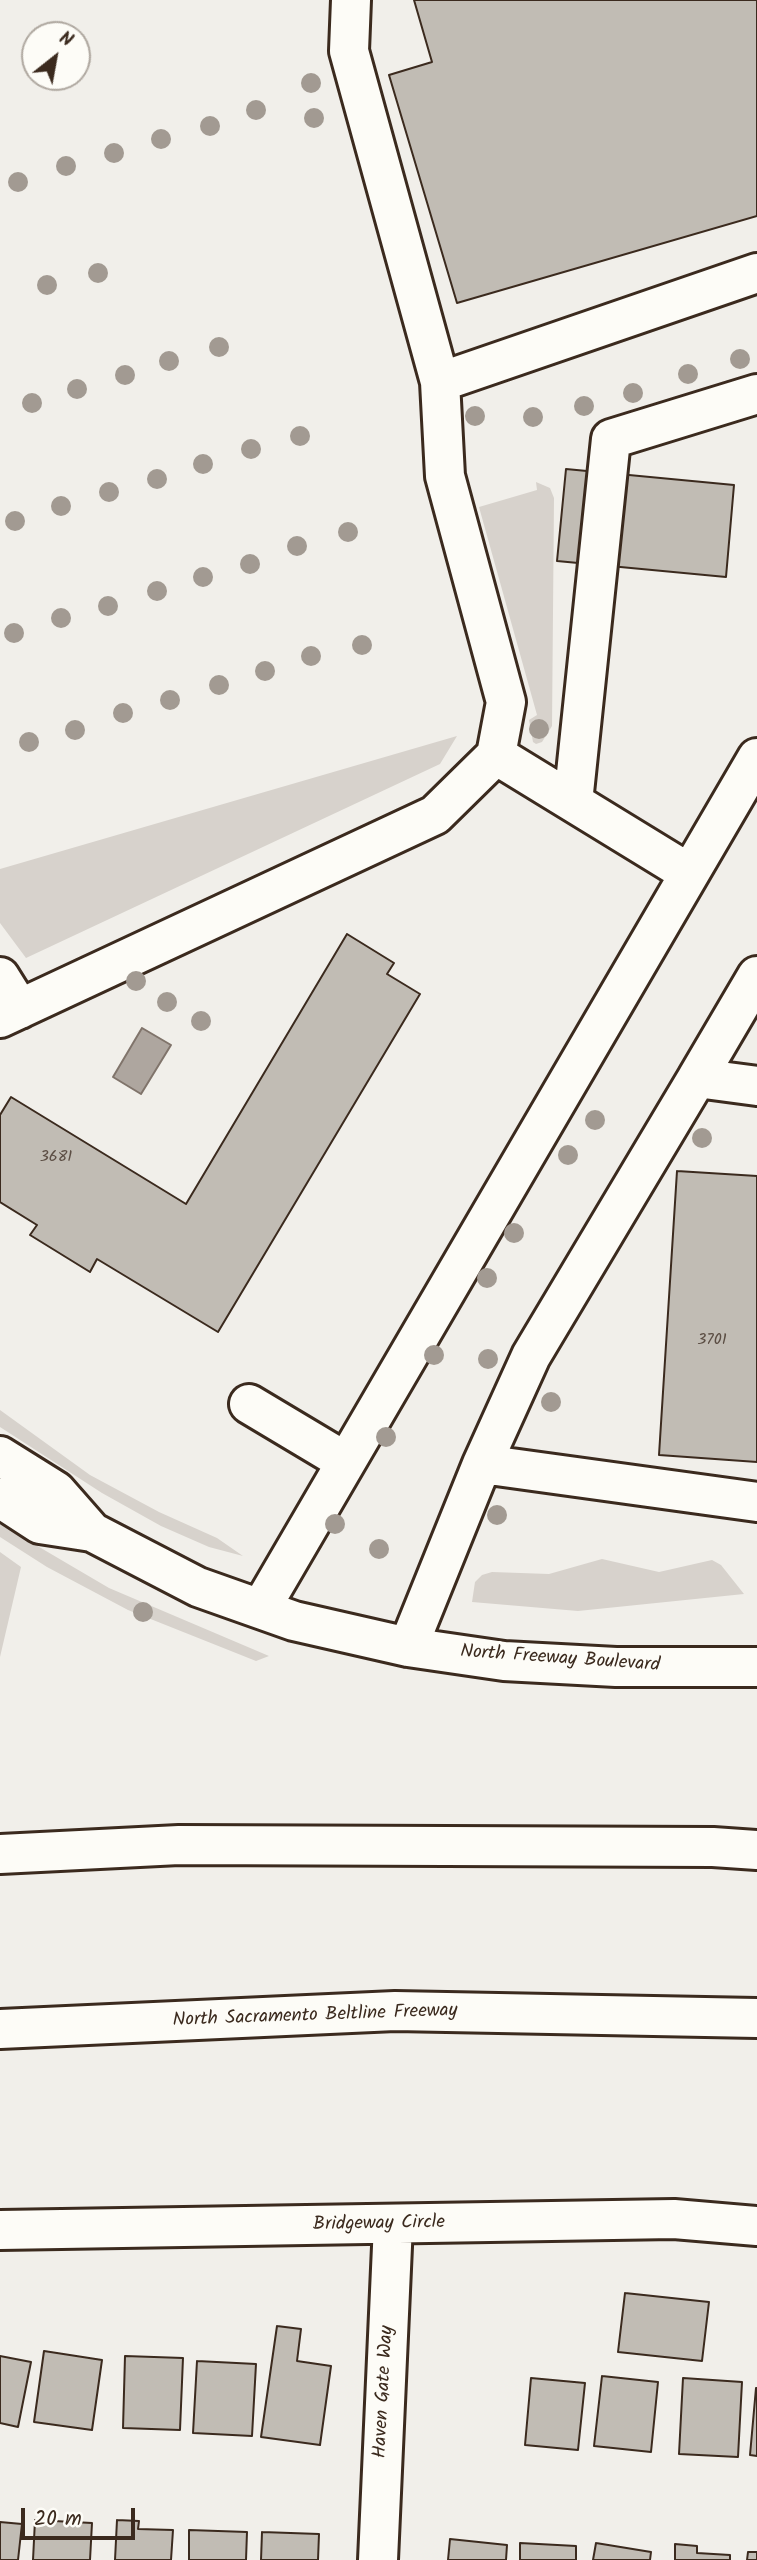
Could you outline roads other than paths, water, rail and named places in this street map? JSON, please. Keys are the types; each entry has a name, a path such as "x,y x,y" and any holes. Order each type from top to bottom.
{"main road":[{"path":"0,977 10,1013 435,815 496,755 506,702 445,476 440,382 349,51 351,0"},
{"path":"440,382 757,273"},
{"path":"573,802 611,439 757,394"},
{"path":"496,755 687,872"},
{"path":"261,1608 687,872 757,758"},
{"path":"408,1647 482,1464 531,1356 757,976"},
{"path":"697,1078 757,1086"},
{"path":"249,1404 346,1462"},
{"name":"North Freeway Boulevard","path":"0,1456 56,1490 92,1532"},
{"path":"482,1464 757,1502"},
{"name":"North Freeway Boulevard","path":"0,1498 40,1524 92,1532 198,1587 294,1621 408,1647 504,1661 579,1665 757,1667"},
{"path":"0,1854 179,1845 713,1847 757,1850"},
{"name":"North Sacramento Beltline Freeway","path":"0,2029 394,2011 757,2018"},
{"name":"Bridgeway Circle","path":"0,2230 674,2219 757,2226"},
{"name":"Haven Gate Way","path":"378,2560 393,2224"}]}
